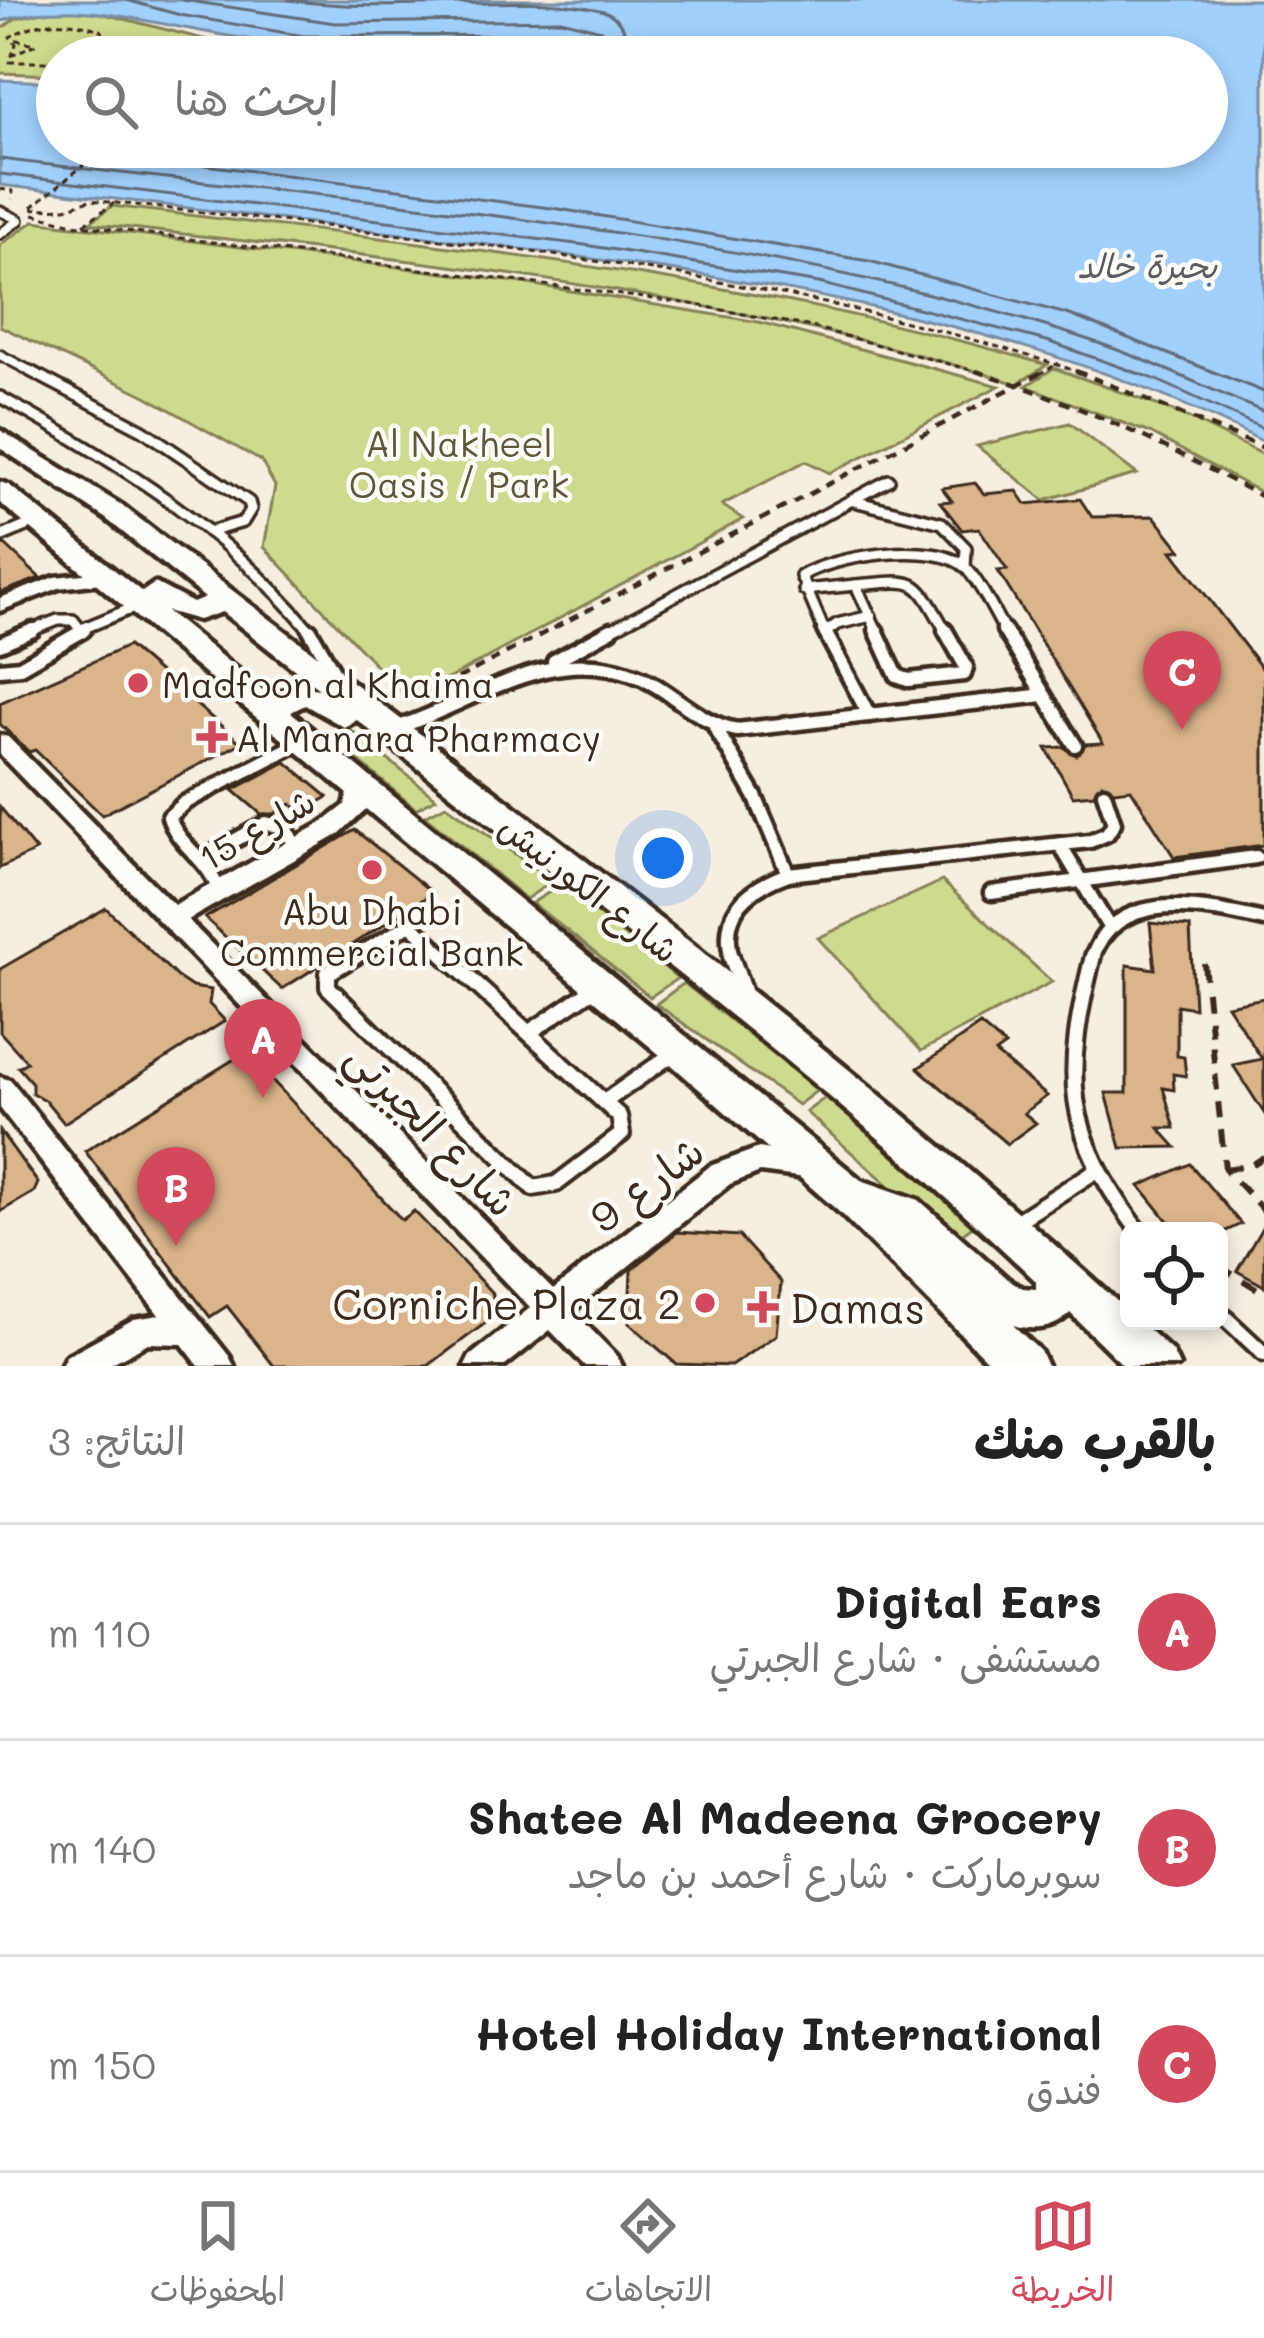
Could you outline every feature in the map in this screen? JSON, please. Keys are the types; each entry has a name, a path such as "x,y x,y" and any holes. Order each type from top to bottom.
{"main road":[{"name":"شارع الكورنيش","path":"0,436 71,481 222,596 759,1019 1008,1227 1156,1366"},
{"name":"شارع الكورنيش","path":"0,490 41,519 680,1049 837,1185 1024,1366"},
{"path":"111,577 143,582 183,611 211,608 222,596"},
{"path":"275,713 286,698 311,694 368,735 388,729"},
{"path":"837,1185 903,1212 1012,1307 1036,1311 1046,1307 1058,1292 1058,1274"}],"street":[{"path":"0,605 55,583 111,577"},
{"name":"شارع الجبرتي","path":"0,742 10,769 169,919 606,1366"},
{"name":"شارع 15","path":"169,919 350,814 359,801 359,786"},
{"path":"0,1088 218,1366"},
{"name":"شارع 9","path":"481,1366 699,1190 739,1166 779,1160 837,1185"},
{"path":"76,1366 145,1329 190,1330"}],"lane":[{"path":"0,234 19,220 2,208"},
{"path":"0,355 143,430 249,502 249,515 243,521 209,532"},
{"path":"0,397 87,446 209,532 295,609 325,653 341,691"},
{"path":"388,729 445,711 544,666 889,480"},
{"path":"852,500 951,529 966,548 965,568"},
{"path":"0,537 41,519"},
{"path":"869,715 801,576 826,563 925,552 949,556 965,568 1075,746"},
{"path":"804,590 856,585 918,583 966,672 902,679 856,585"},
{"path":"84,628 142,603"},
{"path":"825,633 837,624 872,616"},
{"path":"0,644 58,620 74,620 84,628 85,635 77,641 15,668 0,669"},
{"path":"544,666 614,667 652,683 715,727 755,796 788,874"},
{"path":"715,727 747,730 1044,695"},
{"path":"218,891 205,857 173,831 169,817 305,739"},
{"path":"759,1019 732,966 727,932 730,916 747,892 788,874 1090,842 1112,832 1117,813 1104,793"},
{"path":"205,857 266,824 286,828 296,848"},
{"path":"1060,845 1109,927"},
{"path":"991,893 1256,857"},
{"path":"1132,1222 1096,1170 1073,1108 1070,1078 1095,953 1109,927 1131,914 1158,908 1264,920"},
{"path":"404,925 416,926 604,1102 623,1121 622,1134 556,1184 533,1188 328,987 325,977 404,925"},
{"path":"530,1032 600,984"},
{"path":"604,1102 680,1049"},
{"path":"1008,1227 1096,1170"},
{"path":"1228,1320 1264,1354"}],"path":[{"path":"12,39 15,32 46,24 89,25 104,36"},
{"path":"12,39 36,44"},
{"path":"9,55 16,44 12,39"},
{"path":"9,55 36,44"},
{"path":"9,55 15,64 36,63"},
{"path":"25,208 53,194 82,168"},
{"path":"0,189 13,190 12,200 40,218 680,303 873,344 1020,386 1138,431 1264,498"},
{"path":"84,224 114,202"},
{"path":"2,208 114,202 723,282 909,321 1059,363 1166,403 1264,448"},
{"path":"388,729 1059,363"},
{"path":"1204,963 1225,1168 1264,1211"},
{"path":"1225,1168 1252,1165 1264,1157"},
{"path":"1228,1272 1264,1293"}],"green space":[{"path":"56,9 89,10 191,36 36,36 36,74 0,73 0,30 16,18"},
{"path":"112,206 466,249 700,285 817,307 1047,365 1017,384 904,351 674,301 441,265 89,223"},
{"name":"Al Nakheel Oasis / Park","path":"34,221 516,282 759,322 999,386 830,473 806,461 722,505 743,519 409,700 264,547 275,486 261,461 144,395 0,326 0,245"},
{"path":"1054,368 1176,412 1264,455 1264,494 1150,433 1026,386"},
{"path":"1070,423 1137,474 1044,500 977,446"},
{"path":"347,727 436,798 416,809 328,736"},
{"path":"446,805 553,881 526,899 425,816"},
{"path":"942,881 1052,982 921,1051 818,938"},
{"path":"561,885 678,978 650,997 532,903"},
{"path":"684,983 818,1090 798,1105 656,1004"},
{"path":"826,1097 974,1225 952,1241 806,1112"}],"water":[{"name":"بحيرة خالد","path":"0,0 1264,0 1264,442 1169,398 1072,362 972,332 768,286 562,254 0,185 0,80 36,81 36,168 1228,168 1228,36 229,36 67,11 0,22"}],"building":[{"path":"975,483 984,494 1017,491 1026,504 1080,499 1092,517 1154,516 1181,550 1172,551 1264,671 1264,845 1174,857 1131,789 1114,791 1102,783 1094,794 1073,796 1046,748 1064,747 1076,755 1085,744 1103,743 998,571 1007,570 979,528 962,530 940,502 952,501 942,488"},
{"path":"5,545 40,578 0,593 0,546"},
{"path":"128,646 241,743 102,815 35,750 29,752 0,724 0,703"},
{"path":"286,762 328,797 301,812 291,804 274,814 261,814 233,790"},
{"path":"0,807 36,851 0,868"},
{"path":"355,830 433,893 282,989 205,918"},
{"path":"106,908 177,977 192,987 211,990 209,1004 225,1021 64,1123 46,1101 32,1093 32,1083 18,1067 27,1062 0,1032 0,969"},
{"path":"1150,923 1190,927 1194,1008 1177,1005 1177,1056 1184,1057 1186,1076 1173,1074 1174,1090 1163,1088 1175,1128 1159,1128 1176,1147 1121,1148 1106,1093 1127,1093 1127,965 1155,969"},
{"path":"1264,998 1264,1113 1233,1065 1262,1059 1227,1005"},
{"path":"980,1025 1005,1046 995,1053 1047,1096 1024,1113 1036,1123 1007,1144 918,1068"},
{"path":"246,1052 402,1220 414,1211 493,1294 491,1319 428,1366 274,1366 227,1306 210,1317 85,1151"},
{"path":"0,1131 38,1183 34,1192 0,1212"},
{"path":"1190,1164 1241,1224 1228,1230 1228,1222 1169,1222 1140,1186"},
{"path":"1264,1224 1264,1286 1237,1271"},
{"name":"Corniche Plaza 2","path":"677,1232 739,1236 781,1282 776,1335 731,1366 676,1364 629,1323 631,1270"}],"place":[{"name":"Madfoon al Khaima","path":"138,683"},
{"name":"Hotel Holiday International","path":"1182,730"},
{"name":"Al Manara Pharmacy","path":"212,737"},
{"name":"Abu Dhabi Commercial Bank","path":"372,870"},
{"name":"Digital Ears","path":"263,1098"},
{"name":"Shatee Al Madeena Grocery","path":"176,1246"},
{"name":"Corniche Plaza 2","path":"705,1303"},
{"name":"Damas","path":"763,1307"}]}
